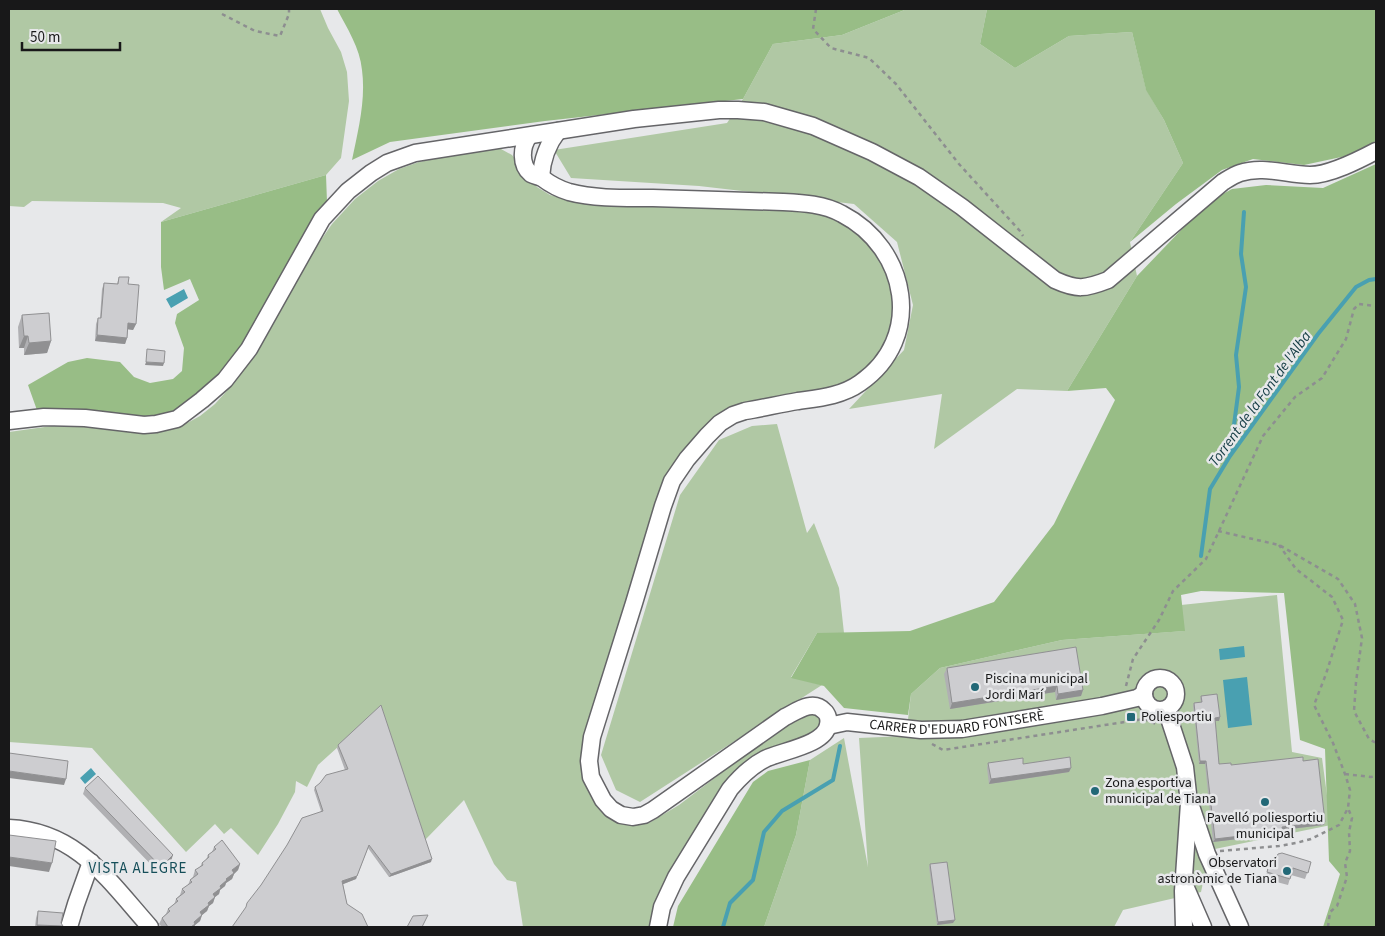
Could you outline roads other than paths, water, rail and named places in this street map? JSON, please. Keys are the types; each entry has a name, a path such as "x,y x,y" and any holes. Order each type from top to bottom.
{"street":[{"path":"9,421 44,417 77,418 144,425 156,424 177,418 225,380 249,348 322,219 348,191 371,173 388,163 415,153 634,119 738,110 764,112 813,126 872,152 919,177 962,207 1054,280 1068,286 1080,288 1108,280 1223,182 1241,172 1264,170 1312,175 1348,165 1376,151"},
{"path":"541,177 545,154 558,131"},
{"path":"529,136 524,142 523,151 526,169 533,175 541,177 556,187 570,192 591,196 783,202 807,204 841,213 867,230 884,250 892,265 901,297 898,332 892,345 886,357 859,384 834,395 733,415 720,423 706,436 672,481 592,737 589,761 591,777 603,800 611,809 621,815 633,817 644,815 785,717 802,708 809,706 820,707 827,715 828,726 823,735 814,741 765,759 739,778 722,801 676,877 662,907 658,927"},
{"path":"529,136 541,177"},
{"path":"494,141 504,144 523,160"},
{"path":"1163,678 1170,681 1176,690 1174,702 1166,709 1151,708 1147,703 1144,689 1152,680 1163,678"},
{"name":"CARRER D'EDUARD FONTSERÈ","path":"828,726 847,722 922,730 962,729 1122,702 1144,694"},
{"path":"1166,709 1185,767 1189,802 1184,881 1184,927"},
{"path":"1189,802 1207,854 1240,927"},
{"path":"9,828 30,830 63,842 78,851 98,869 150,927"},
{"path":"69,927 90,862"},
{"path":"1184,881 1203,927"}],"water":[{"path":"184,289 188,298 171,308 166,299"},
{"path":"1244,646 1245,657 1220,660 1219,649"},
{"path":"1247,677 1252,725 1228,728 1223,680"},
{"path":"91,768 96,774 85,784 80,778"}],"waterway":[{"path":"1230,455 1239,387 1236,355 1246,287 1241,254 1244,212"},
{"name":"Torrent de la Font de l'Alba","path":"1201,556 1210,489 1230,456 1318,334 1356,287 1369,280 1376,279"},
{"path":"723,927 730,903 753,880 764,832 782,811 833,780 840,746"}],"place":[{"name":"Piscina municipal Jordi Marí","path":"975,687"},
{"name":"Poliesportiu","path":"1131,717"},
{"name":"Zona esportiva municipal de Tiana","path":"1095,791"},
{"name":"Pavelló poliesportiu municipal","path":"1265,802"},
{"name":"Observatori astronòmic de Tiana","path":"1287,871"}],"district":[{"name":"VISTA ALEGRE","path":"138,868"}]}
